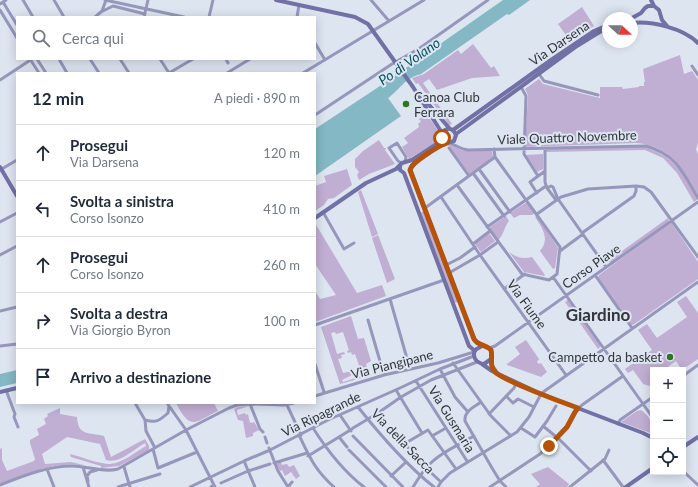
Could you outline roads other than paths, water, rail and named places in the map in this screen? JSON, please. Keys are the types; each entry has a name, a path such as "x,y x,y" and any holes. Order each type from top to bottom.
{"street":[{"path":"23,0 32,16"},
{"path":"54,0 63,16"},
{"path":"101,12 106,0 179,16"},
{"path":"96,16 113,6 145,15 148,0"},
{"path":"209,16 213,0"},
{"path":"276,0 358,18 368,24 374,30 413,87 442,135 443,140 449,144 469,176"},
{"path":"371,0 389,21"},
{"path":"305,72 424,0"},
{"path":"480,6 482,0"},
{"path":"316,114 420,48 488,0"},
{"path":"638,16 644,9 648,0"},
{"path":"651,0 658,10 662,20 669,27"},
{"path":"3,2 16,23"},
{"path":"297,16 299,5"},
{"path":"644,9 648,6 654,6"},
{"path":"644,9 643,17 649,23"},
{"path":"0,10 16,36"},
{"path":"649,23 658,19 660,15"},
{"path":"638,23 649,23 669,27 689,36 698,43"},
{"name":"Via Darsena","path":"403,172 407,173 420,159 449,144 456,136 523,84 589,34 602,28"},
{"name":"Via Darsena","path":"316,217 366,183 415,158 438,143 446,129 451,129 539,74 588,39 602,31"},
{"path":"316,45 325,60"},
{"path":"0,80 30,60"},
{"path":"32,60 38,72"},
{"path":"38,60 45,72"},
{"path":"60,60 66,72"},
{"path":"91,60 98,72"},
{"path":"121,60 128,72"},
{"path":"161,60 168,72"},
{"path":"171,72 191,60"},
{"path":"229,72 248,60"},
{"path":"692,66 698,75"},
{"path":"539,74 544,81 598,95"},
{"path":"523,84 526,96 524,154 538,176"},
{"path":"413,87 451,129 456,136 460,147"},
{"path":"477,362 474,353 469,346 403,172 402,164 406,157 397,143 389,148 398,161 402,164 409,163 474,339 476,343 490,350 492,366 497,373"},
{"name":"Viale Quattro Novembre","path":"449,144 466,150 634,145 652,147 666,154 677,164 698,198"},
{"path":"545,148 547,187"},
{"path":"457,185 522,274 549,280 557,274 560,247 495,157 494,149"},
{"path":"418,211 441,197 495,157"},
{"path":"16,161 0,169 16,194"},
{"path":"479,169 510,212"},
{"path":"393,170 403,172"},
{"path":"537,193 530,182 545,171"},
{"path":"473,173 504,216"},
{"path":"483,187 489,183"},
{"path":"487,227 537,193 547,187 552,186 557,200 606,267"},
{"path":"537,214 570,193 588,189 636,186 644,187 651,192 698,256"},
{"path":"560,251 634,196 636,186"},
{"name":"Via Fiume","path":"441,197 480,256 566,376"},
{"path":"494,202 500,198"},
{"name":"Corso Piave","path":"490,350 698,202"},
{"path":"323,212 344,249 354,243"},
{"path":"0,222 16,214"},
{"path":"446,265 460,258 490,231"},
{"path":"450,273 480,256 498,242"},
{"path":"0,255 16,247"},
{"path":"504,289 525,274"},
{"path":"595,275 633,327"},
{"path":"553,277 650,414"},
{"path":"316,325 444,279"},
{"path":"438,487 441,482 456,469 511,436 521,428 541,394 603,348 698,282"},
{"path":"390,299 410,369"},
{"path":"454,305 461,302"},
{"path":"0,311 16,307"},
{"path":"368,320 384,375"},
{"path":"0,346 16,344"},
{"path":"483,346 478,347 474,353 453,363 456,370 489,414 511,436"},
{"name":"Via Piangipane","path":"316,396 384,375 474,353"},
{"path":"482,364 487,363 491,359"},
{"path":"168,404 186,430 215,485 248,471 308,454 325,446 368,420 402,396 420,386 443,375 477,362 482,364 487,369 541,394 580,406 618,424 643,432 650,436"},
{"name":"Via Ripagrande","path":"190,487 453,363"},
{"path":"686,374 698,365"},
{"path":"316,367 324,392"},
{"path":"440,370 458,400 468,412"},
{"path":"490,487 534,458 558,437 569,424 580,406 623,376"},
{"name":"Via Gusmaria","path":"416,381 467,462"},
{"path":"489,414 514,388 516,383"},
{"path":"0,392 16,388"},
{"path":"400,388 402,396 422,433"},
{"path":"6,390 18,427"},
{"path":"396,390 402,396"},
{"path":"506,396 513,402 518,399 534,407"},
{"path":"618,424 620,420 650,399"},
{"path":"481,402 468,412 465,419 500,481 506,487"},
{"path":"136,404 145,420 146,431 154,449 158,468 197,452"},
{"path":"145,420 154,422 166,415 169,412 168,404"},
{"path":"0,485 47,469 65,466 101,470 112,470 124,467 186,430 237,404 290,404"},
{"path":"250,404 260,429 263,432"},
{"path":"287,405 308,454 319,472 334,487"},
{"path":"521,428 535,436 556,406"},
{"name":"Via della Sacca","path":"358,407 406,462 434,487"},
{"path":"340,415 352,429"},
{"path":"543,426 558,437 591,471"},
{"path":"390,427 426,468 441,482"},
{"path":"313,428 337,461 364,487"},
{"path":"432,436 446,428"},
{"path":"404,444 427,430 456,469"},
{"path":"265,436 267,443"},
{"path":"353,436 403,487"},
{"path":"413,487 426,468 457,445 474,436"},
{"path":"686,445 698,436"},
{"path":"339,437 386,487"},
{"path":"270,449 273,463 288,487 292,482"},
{"path":"570,487 607,457 609,450"},
{"path":"603,460 624,486 650,470"},
{"path":"244,461 255,487"},
{"path":"391,476 406,462"},
{"path":"83,467 88,481"},
{"path":"124,467 130,485"},
{"path":"47,469 54,487"},
{"path":"89,487 87,476 90,472 101,470"},
{"path":"118,487 130,485 160,474"},
{"path":"686,474 698,485"}],"water":[{"name":"Po di Volano","path":"503,0 530,0 509,15 507,14 421,74 406,81 388,98 401,116 316,175 316,128 380,86"},
{"path":"16,370 16,383 0,387 0,374"}],"place":[{"name":"Canoa Club Ferrara","path":"406,104"},
{"name":"Campetto da basket","path":"670,357"}],"district":[{"name":"Giardino","path":"598,314"}]}
